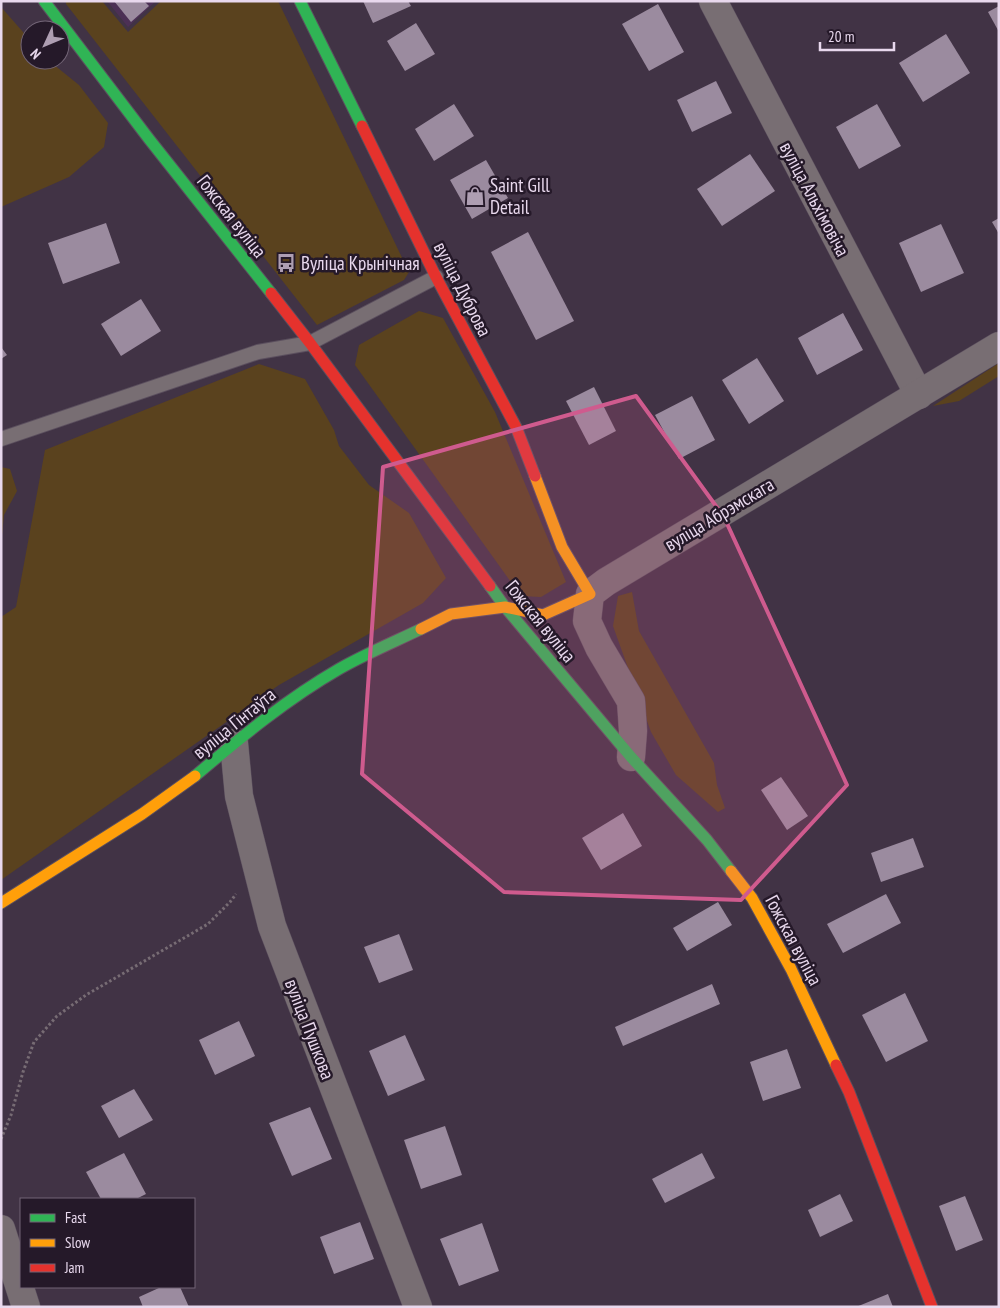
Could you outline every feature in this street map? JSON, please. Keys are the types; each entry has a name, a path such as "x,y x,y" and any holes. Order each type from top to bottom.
{"street":[{"name":"Гожская вуліца","path":"44,1 149,139 310,343 504,607 631,757 707,840 752,898 791,969 849,1092 932,1307"},
{"name":"вуліца Дуброва","path":"300,1 436,277 516,427 562,547 590,594"},
{"name":"вуліца Альхімовіча","path":"713,1 919,395"},
{"name":"вуліца Абрэмскага","path":"590,594 606,582 999,346"},
{"name":"вуліца Гінтаўта","path":"1,903 183,786 234,743 301,692 340,668 451,614 504,607 543,615 590,594"},
{"path":"590,594 587,621 630,701 633,732 631,757"},
{"name":"вуліца Пушкова","path":"234,743 239,796 272,926 287,970 418,1307"},
{"path":"1,1229 26,1307"}],"lane":[{"path":"1,439 258,352 310,343 436,277"}],"path":[{"path":"1,1139 11,1115 34,1042 57,1016 86,995 143,960 183,940 208,924 230,902 256,867"}],"highlighted area":[{"path":"636,396 724,517 847,785 741,900 504,892 362,774 383,467"}],"shaded area":[{"path":"66,1 102,1 128,32 161,1 278,1 409,272 404,280 317,325 66,4"},
{"path":"107,1 156,1 128,27"},
{"path":"1,7 20,29 20,70 60,70 79,85 108,123 104,147 69,177 1,207"},
{"path":"419,311 443,318 495,412 566,582 541,597 521,596 355,365 359,345"},
{"path":"999,363 999,376 959,401 933,406"},
{"path":"259,364 305,379 334,430 339,446 369,485 409,513 446,578 423,603 279,685 1,880 1,617 16,607 45,450"},
{"path":"1,467 10,469 17,491 4,515 1,546"},
{"path":"632,592 639,631 714,763 717,785 725,808 718,812 676,775 651,732 613,626 618,596"}],"building":[{"path":"114,1 144,1 149,6 131,22"},
{"path":"363,1 408,1 411,6 373,23"},
{"path":"658,4 684,52 649,71 622,24"},
{"path":"999,6 999,32 988,12"},
{"path":"416,23 435,54 405,71 387,41"},
{"path":"946,34 970,73 923,102 899,63"},
{"path":"716,81 732,113 692,132 677,100"},
{"path":"454,104 474,136 434,161 415,129"},
{"path":"877,104 901,146 859,169 836,127"},
{"path":"750,154 775,191 722,226 697,189"},
{"path":"486,160 508,198 472,219 450,180"},
{"path":"999,218 999,234 992,222"},
{"path":"106,223 120,263 63,284 48,243"},
{"path":"941,224 964,273 921,292 899,243"},
{"path":"528,232 574,321 536,340 491,252"},
{"path":"141,299 161,331 121,356 101,324"},
{"path":"843,313 863,350 817,375 798,338"},
{"path":"1,347 7,355 1,359"},
{"path":"757,358 784,401 749,424 722,380"},
{"path":"594,387 616,431 589,445 566,401"},
{"path":"692,396 715,440 679,459 655,415"},
{"path":"781,777 808,816 787,830 761,790"},
{"path":"623,813 642,846 601,870 582,838"},
{"path":"913,838 924,867 881,882 871,853"},
{"path":"886,894 901,923 843,953 827,924"},
{"path":"718,902 732,925 687,951 673,928"},
{"path":"399,934 413,970 379,983 364,947"},
{"path":"712,984 720,1004 623,1046 615,1027"},
{"path":"905,993 928,1041 886,1062 862,1015"},
{"path":"239,1021 255,1056 215,1075 199,1040"},
{"path":"405,1035 425,1080 388,1096 369,1051"},
{"path":"787,1049 801,1088 763,1101 750,1062"},
{"path":"134,1089 153,1120 119,1138 101,1106"},
{"path":"310,1107 332,1159 292,1176 269,1123"},
{"path":"445,1126 462,1175 421,1189 404,1140"},
{"path":"124,1153 146,1194 138,1198 100,1198 86,1172"},
{"path":"702,1153 715,1178 665,1203 652,1179"},
{"path":"840,1194 853,1221 820,1237 808,1210"},
{"path":"965,1196 983,1240 956,1251 939,1206"},
{"path":"360,1222 374,1259 334,1274 320,1237"},
{"path":"482,1223 499,1271 459,1286 440,1239"},
{"path":"159,1288 180,1288 189,1307 143,1307 139,1297"},
{"path":"888,1294 893,1307 856,1307"}],"traffic: fast":[{"path":"44,1 149,139 271,293"},
{"path":"300,1 362,126"},
{"path":"490,586 505,607 631,757 707,840 731,871"},
{"path":"195,776 265,719 301,693 359,658 421,629"}],"traffic: slow":[{"path":"421,629 451,614 505,607 543,615 590,594 562,547 535,476"},
{"path":"1,903 142,814 195,776"},
{"path":"731,871 752,898 791,969 836,1065"}],"traffic: jam":[{"path":"362,126 436,277 516,427 535,476"},
{"path":"271,293 490,586"},
{"path":"836,1065 849,1092 932,1307"}],"place":[{"name":"Saint Gill Detail","path":"475,196"},
{"name":"Вуліца Крынічная","path":"286,263"}]}
